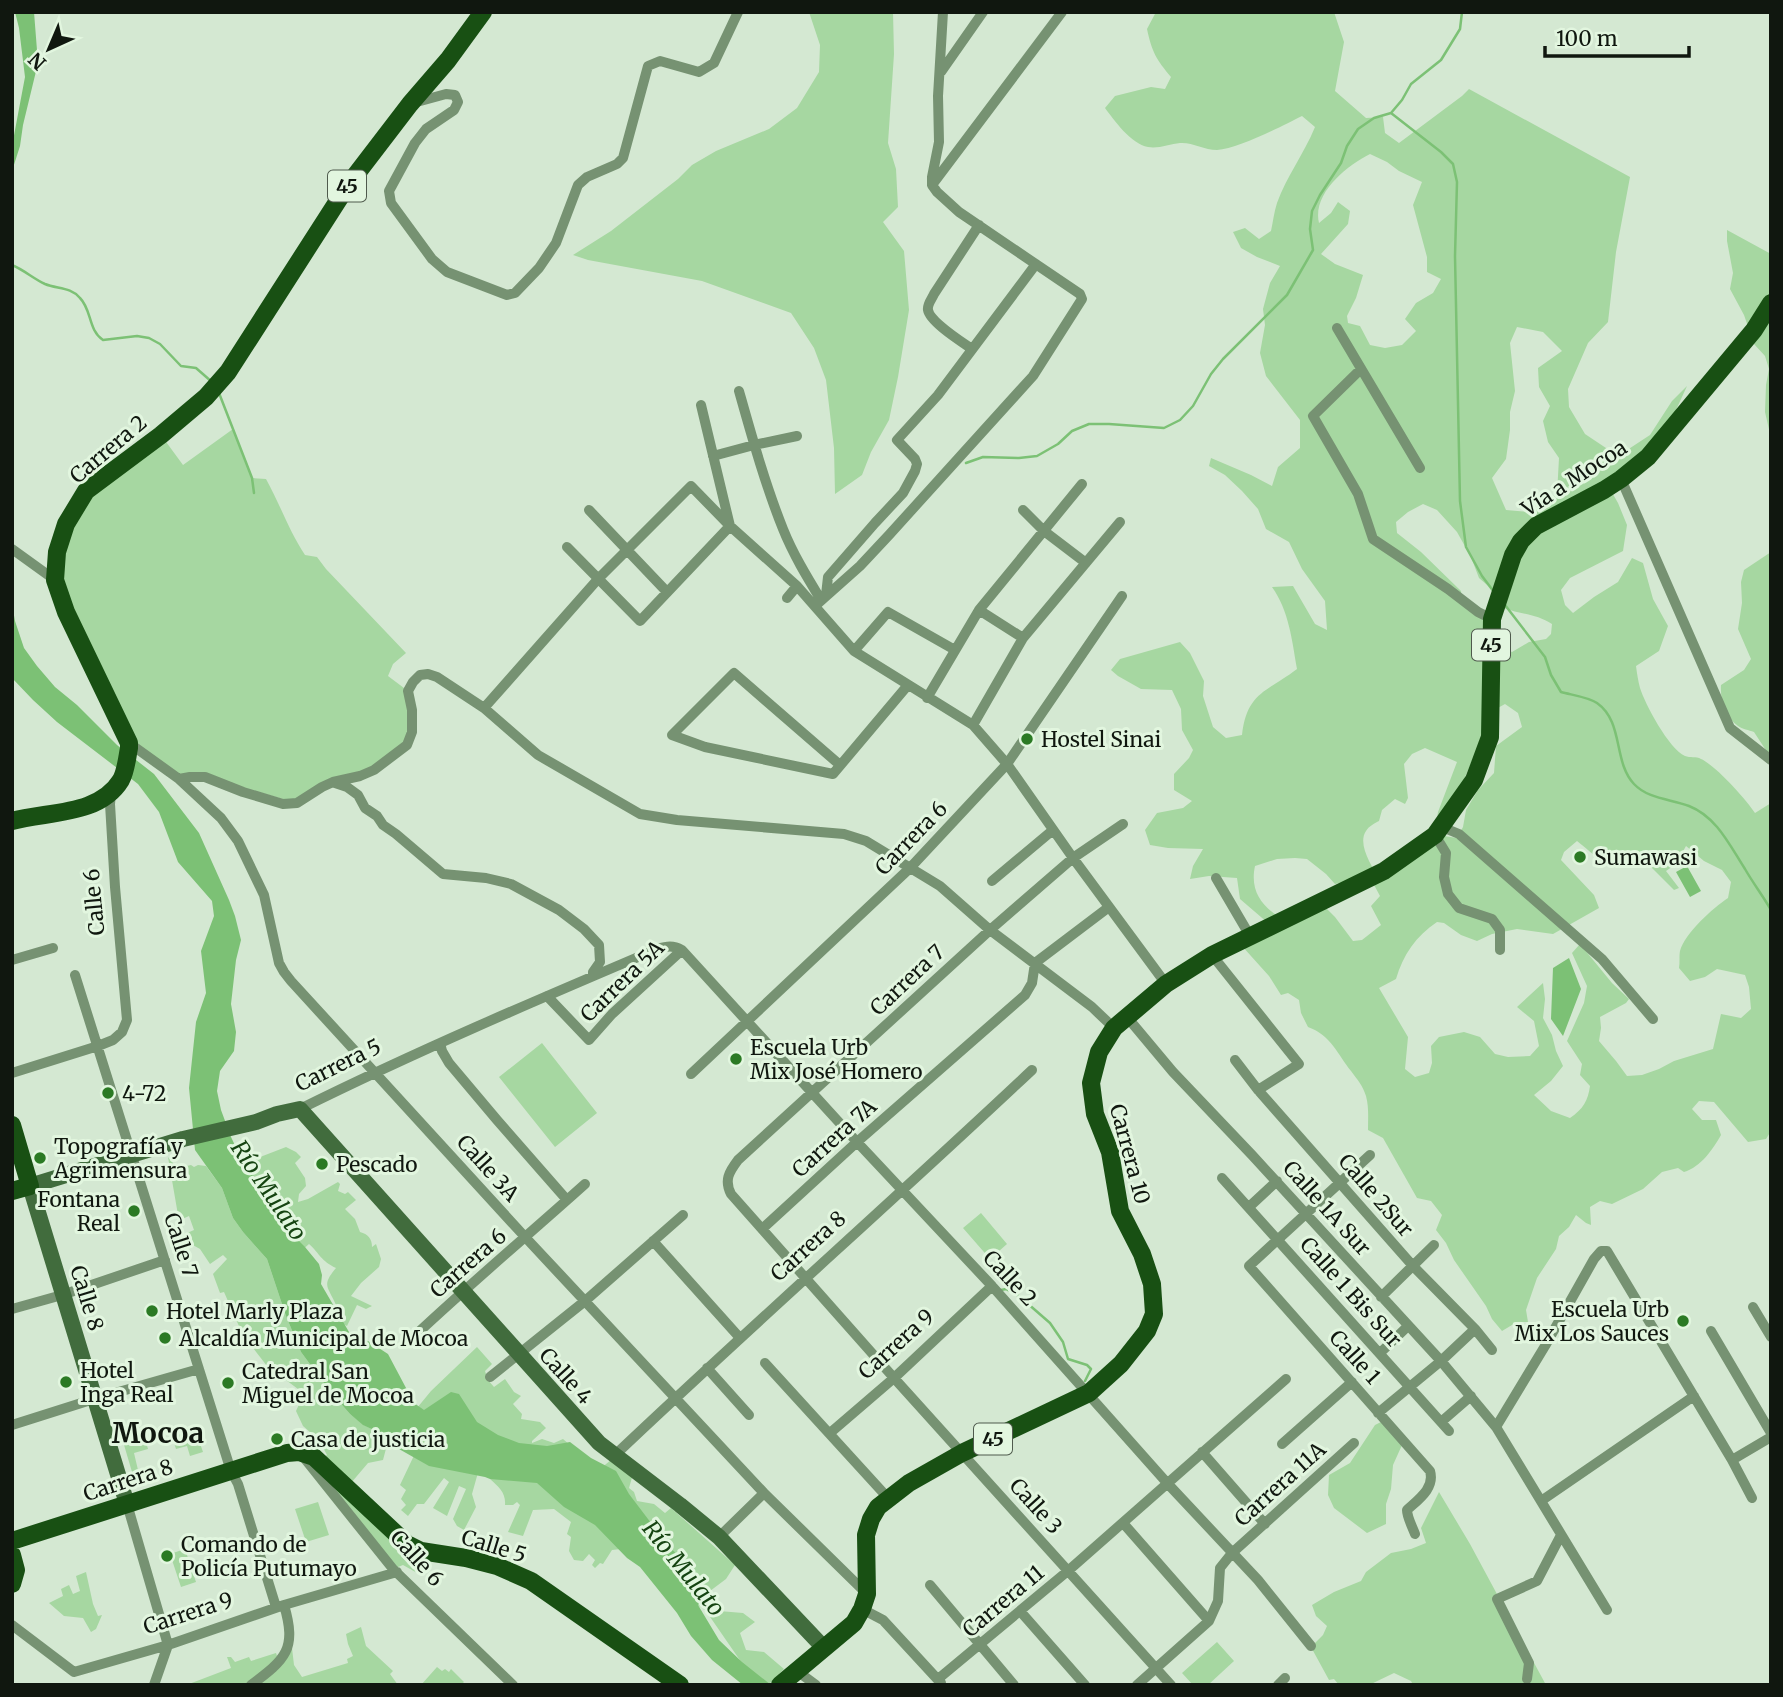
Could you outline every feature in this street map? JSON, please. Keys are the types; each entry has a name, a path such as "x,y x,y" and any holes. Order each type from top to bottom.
{"main road":[{"name":"45","path":"410,104 448,61 483,12"},
{"name":"Carrera 2","path":"129,746 66,612 55,580 57,551 66,524 86,491 206,397 228,372 348,185 410,104"},
{"name":"Vía a Mocoa","path":"1212,955 1384,871 1439,831 1474,780 1490,737 1492,619 1513,555 1521,541 1536,526 1622,479 1648,457 1754,330 1771,303"},
{"path":"12,821 79,808 111,793 123,777 129,746"},
{"name":"Carrera 10","path":"865,1601 866,1535 878,1507 909,1483 962,1453 1088,1393 1121,1364 1147,1331 1154,1314 1152,1284 1142,1254 1120,1211 1110,1152 1095,1114 1091,1083 1099,1052 1121,1022 1166,984 1212,955"},
{"name":"Carrera 5","path":"21,1188 183,1139 300,1109"},
{"name":"Calle 4","path":"300,1109 599,1443 719,1536 824,1648"},
{"name":"Calle 8","path":"12,1125 21,1188 62,1294 127,1504"},
{"name":"Carrera 8","path":"12,1541 287,1453 299,1452"},
{"name":"Calle 5","path":"299,1452 314,1457 407,1544 422,1551 497,1566 531,1581 680,1685"},
{"path":"12,1555 16,1570 14,1582"},
{"path":"787,1679 854,1623 865,1601"}],"street":[{"path":"410,104 446,94 455,94 458,102 454,110 426,129 415,143 389,191 391,203 432,259 447,272 507,295 515,293 540,268 556,243 578,185 587,177 617,164 623,158 648,66 660,61 699,72 714,63 738,12"},
{"path":"821,600 860,566 1033,376 1082,299 1080,294 959,212 932,184 939,142 943,12"},
{"path":"940,74 983,12"},
{"path":"932,184 1062,12"},
{"path":"972,349 933,319 928,306 978,225"},
{"path":"821,600 828,577 903,493 915,471 915,459 897,440 938,395 1036,264"},
{"path":"1337,328 1420,468"},
{"path":"1361,369 1313,416 1358,494 1373,539 1492,619"},
{"path":"738,391 783,529 801,567 853,651 973,725 1007,764 1166,984"},
{"path":"701,405 730,526"},
{"path":"713,456 797,436"},
{"path":"1622,479 1730,729 1771,760"},
{"path":"927,698 979,610 1082,484"},
{"path":"484,708 598,579 691,486 730,526 797,586 821,600"},
{"path":"589,510 667,592"},
{"path":"1023,510 1044,531 1086,564"},
{"path":"973,725 1023,638 1120,522"},
{"path":"567,547 640,621 730,526"},
{"path":"859,541 875,550"},
{"path":"12,550 55,580"},
{"path":"787,598 797,586"},
{"name":"Carrera 6","path":"691,1074 910,868 1007,764 1122,596"},
{"path":"979,610 1023,638"},
{"path":"853,651 888,612 955,650"},
{"path":"839,765 734,673 672,735 705,747 832,774 908,685"},
{"name":"Calle 1A Sur","path":"333,782 374,770 407,745 412,732 412,710 408,691 420,675 428,674 438,677 484,708 538,755 640,814 677,820 844,834 866,841 946,890 990,930 1092,1007 1121,1022 1173,1072 1277,1181 1441,1361 1496,1427 1608,1611"},
{"name":"Calle 3A","path":"129,746 179,779 221,818 238,841 264,895 279,962 284,972 526,1238 940,1682"},
{"path":"179,779 205,777 243,792 289,804 297,803 333,782 347,787 358,795 365,808 377,816 383,825 443,874 486,878 511,884 558,910 584,929 599,945 600,962 593,976"},
{"name":"Calle 6","path":"12,1073 113,1040 122,1032 127,1020 115,887 111,793"},
{"name":"Carrera 7","path":"738,1160 990,930 1073,858 1123,824"},
{"path":"992,881 1053,830"},
{"path":"1500,950 1500,930 1492,919 1459,908 1448,894 1444,877 1446,853 1439,831 1459,834 1602,959 1653,1019"},
{"path":"1216,878 1250,936"},
{"path":"1035,963 1109,907"},
{"path":"12,960 53,948"},
{"name":"Carrera 5","path":"300,1109 440,1042 593,976 657,949 677,948"},
{"name":"Calle 2","path":"677,948 992,1286 1168,1484 1258,1580 1311,1646"},
{"name":"Carrera 5A","path":"547,996 589,1040 677,948"},
{"path":"1212,955 1299,1064 1258,1090"},
{"name":"Carrera 7A","path":"762,1229 1025,995 1032,984 1035,963"},
{"name":"Calle 7","path":"75,975 231,1471 289,1624 290,1640 285,1656 271,1671 251,1685"},
{"path":"440,1042 449,1063 567,1200"},
{"name":"Calle 2Sur","path":"1236,1060 1258,1090 1413,1266 1493,1350"},
{"name":"Carrera 8","path":"615,1455 1032,1070"},
{"path":"1279,1240 1370,1155"},
{"name":"Calle 3","path":"738,1160 726,1179 731,1195 1171,1685"},
{"name":"Calle 1 Bis Sur","path":"1222,1178 1449,1431"},
{"path":"1249,1206 1277,1181"},
{"name":"Carrera 6","path":"407,1343 585,1184"},
{"path":"490,1377 585,1301 683,1215"},
{"name":"Calle 1","path":"1279,1240 1250,1266 1430,1473 1431,1485 1408,1510 1407,1515 1415,1534"},
{"path":"653,1241 740,1338"},
{"path":"1381,1297 1434,1245"},
{"path":"1496,1427 1594,1259 1601,1251 1607,1251 1752,1498"},
{"path":"12,1309 165,1260"},
{"name":"Carrera 9","path":"830,1433 894,1378 992,1286"},
{"path":"1752,1307 1771,1337"},
{"path":"1380,1353 1408,1326"},
{"path":"1378,1413 1475,1329"},
{"path":"1711,1331 1771,1435 1732,1460"},
{"path":"765,1363 888,1498"},
{"path":"707,1368 749,1415"},
{"path":"12,1425 199,1369"},
{"name":"Carrera 11","path":"940,1682 1286,1379"},
{"path":"1283,1444 1352,1382"},
{"path":"1441,1422 1471,1396"},
{"path":"1541,1501 1693,1396"},
{"name":"Carrera 11A","path":"1232,1553 1354,1443"},
{"name":"Calle 6","path":"299,1452 397,1572 513,1685"},
{"path":"1202,1452 1265,1524"},
{"path":"719,1536 764,1493"},
{"name":"Calle 8","path":"127,1504 168,1645"},
{"path":"1123,1523 1209,1621"},
{"path":"1527,1679 1529,1663 1497,1599 1537,1581 1561,1535"},
{"path":"1137,1685 1209,1621 1218,1601 1220,1568 1232,1553"},
{"name":"Carrera 9","path":"74,1672 168,1645 280,1606 397,1572"},
{"path":"930,1585 1014,1685"},
{"path":"1020,1611 1085,1685"},
{"path":"12,1625 74,1672 74,1685"},
{"path":"154,1685 168,1645"},
{"path":"787,1679 816,1685"}],"shaded area":[{"path":"809,12 893,12 894,54 888,143 896,169 898,207 883,222 904,251 909,310 889,420 862,475 835,494 834,448 826,380 814,348 791,313 702,281 573,255 611,231 692,165 716,151 769,129 797,108 819,72 820,45"},
{"path":"1156,12 1334,12 1344,42 1335,91 1366,118 1383,117 1385,133 1399,143 1469,89 1630,177 1616,252 1608,322 1588,343 1568,389 1569,407 1585,434 1618,456 1650,435 1672,401 1687,386 1671,421 1633,465 1606,482 1627,525 1623,551 1570,578 1561,590 1565,605 1573,613 1618,582 1632,558 1643,563 1653,599 1668,626 1659,651 1636,666 1640,688 1652,715 1679,752 1707,762 1738,791 1755,813 1771,803 1771,1131 1766,1139 1748,1142 1714,1102 1699,1101 1692,1109 1702,1120 1716,1120 1721,1135 1706,1157 1690,1170 1684,1172 1678,1168 1662,1172 1643,1189 1612,1204 1600,1201 1590,1207 1591,1225 1576,1215 1569,1227 1559,1236 1556,1249 1537,1278 1526,1310 1528,1322 1517,1322 1502,1331 1436,1230 1442,1215 1431,1201 1417,1198 1383,1138 1368,1130 1367,1100 1360,1083 1328,1040 1308,1027 1301,1013 1299,1000 1288,993 1281,995 1269,976 1242,946 1276,930 1240,899 1237,878 1209,876 1190,879 1193,866 1203,849 1150,845 1145,830 1157,813 1183,808 1192,801 1174,790 1174,774 1193,750 1182,730 1181,709 1172,690 1141,689 1118,676 1111,670 1120,659 1180,642 1190,653 1204,681 1203,696 1213,727 1226,738 1242,735 1248,710 1254,701 1297,669 1286,616 1272,587 1293,586 1315,624 1327,630 1325,601 1302,569 1289,542 1266,529 1258,509 1242,491 1225,475 1209,466 1211,458 1272,486 1278,467 1300,448 1300,420 1266,376 1260,353 1265,325 1263,309 1270,283 1280,266 1241,248 1233,232 1245,228 1259,239 1271,231 1281,193 1315,127 1302,116 1248,141 1217,150 1185,143 1152,147 1135,141 1105,108 1115,96 1151,87 1165,89 1171,77 1155,55 1147,29","holes":["1370,154 1422,182 1413,205 1427,257 1427,272 1441,279 1433,293 1416,303 1405,319 1416,331 1402,345 1385,348 1370,345 1360,326 1348,323 1347,316 1363,275 1335,264 1321,254 1348,224 1350,211 1338,202 1331,213 1319,223 1321,202 1333,182","1517,327 1543,332 1562,351 1538,368 1539,387 1550,406 1543,421 1548,442 1559,458 1557,494 1530,512 1506,510 1492,478 1506,459 1510,412 1515,391 1510,343","1423,504 1437,510 1457,532 1479,578 1493,590 1504,608 1552,624 1551,634 1546,639 1529,642 1512,652 1503,647 1480,617 1462,602 1461,591 1397,533 1396,522","1505,704 1518,713 1522,727 1496,746 1494,773 1478,790 1466,810 1463,827 1457,838 1444,836 1379,878 1366,855 1364,836 1366,831 1379,821 1382,810 1395,799 1405,804 1408,798 1404,764 1412,754 1425,748 1457,762 1436,824 1457,796 1477,749 1487,714","1577,841 1608,865 1624,868 1645,861 1674,890 1679,888 1666,871 1676,864 1686,846 1704,861 1722,870 1731,882 1728,898 1693,929 1680,951 1679,968 1690,981 1705,977 1717,969 1745,975 1751,1009 1741,1018 1721,1014 1713,1049 1674,1061 1642,1075 1627,1076 1599,1041 1600,1017 1629,999 1580,944 1572,953 1587,986 1584,1003 1567,1041 1582,1064 1580,1075 1590,1086 1582,1108 1575,1115 1570,1118 1551,1111 1534,1095 1551,1081 1563,1066 1543,1018 1543,983 1517,1007 1534,1021 1539,1046 1530,1056 1508,1057 1495,1054 1480,1037 1464,1032 1439,1037 1431,1046 1432,1063 1429,1073 1415,1077 1405,1069 1408,1037 1379,988 1396,979 1411,947 1437,922 1444,923 1461,935 1477,941 1492,934 1517,929 1553,934 1599,908 1594,895 1561,860 1564,852","1277,859 1307,859 1335,884 1348,881 1373,883 1380,896 1371,906 1381,925 1362,940 1353,941 1323,905 1288,922 1272,912 1261,900 1254,885 1255,866"]},
{"path":"1727,230 1771,254 1771,438 1765,412 1769,369 1765,356 1754,344 1744,315 1730,289 1733,273"},
{"path":"233,429 252,478 266,479 305,555 317,557 406,653 393,664 388,676 408,691 412,732 389,760 333,782 297,803 205,777 179,779 129,743 66,612 57,552 86,491 161,435 183,465"},
{"path":"1771,552 1771,758 1754,732 1740,727 1730,718 1724,708 1721,685 1744,670 1751,659 1738,629 1744,570"},
{"path":"542,1043 597,1113 555,1147 499,1077"},
{"path":"286,1147 301,1157 295,1163 305,1178 306,1186 299,1194 298,1202 338,1182 338,1191 345,1194 348,1192 356,1200 345,1209 355,1219 360,1232 369,1237 372,1247 376,1244 381,1259 379,1267 351,1296 372,1306 366,1309 357,1305 347,1326 341,1323 327,1286 336,1268 309,1244 300,1252 237,1171 255,1159"},
{"path":"168,1157 177,1168 206,1166 222,1188 233,1218 267,1259 301,1352 350,1414 388,1441 383,1460 368,1463 351,1483 322,1459 327,1455 319,1440 303,1426 296,1411 301,1400 298,1389 267,1366 242,1333 213,1274 227,1259 223,1255 210,1264 200,1249 191,1244 187,1233 194,1230 189,1216 180,1220 178,1215"},
{"path":"981,1213 1007,1244 990,1259 963,1228"},
{"path":"477,1347 492,1364 485,1371 494,1387 505,1379 514,1392 521,1396 513,1404 522,1414 521,1419 540,1422 546,1428 532,1443 542,1439 554,1443 563,1439 599,1470 612,1459 633,1474 629,1488 634,1492 637,1501 654,1504 665,1513 671,1508 735,1565 726,1579 706,1594 719,1611 743,1613 755,1622 740,1633 746,1650 764,1652 784,1669 768,1685 757,1685 706,1611 672,1587 621,1516 417,1408"},
{"path":"1383,1421 1402,1445 1393,1465 1391,1489 1386,1504 1386,1524 1367,1533 1334,1508 1328,1495 1329,1475 1350,1463 1375,1425"},
{"path":"195,1429 203,1452 190,1456 187,1446 176,1449 172,1437"},
{"path":"143,1432 148,1449 134,1453 138,1470 132,1472 122,1438"},
{"path":"419,1445 479,1469 472,1494 476,1507 464,1530 457,1526 453,1519 466,1489 459,1486 447,1516 433,1508 449,1482 444,1478 424,1504 417,1504 408,1516 401,1510 406,1505 401,1499 406,1490 400,1485"},
{"path":"299,1452 421,1551 419,1574 403,1565 393,1569"},
{"path":"496,1471 573,1479 621,1549 612,1550 603,1564 600,1563 595,1568 592,1565 595,1560 589,1554 583,1561 574,1560 569,1551 571,1537 567,1534 571,1522 554,1509 533,1510 523,1536 508,1532 520,1505 517,1502 505,1505 503,1494 490,1479"},
{"path":"1439,1492 1546,1685 1413,1685 1411,1681 1394,1673 1369,1685 1339,1685 1334,1679 1329,1680 1311,1647 1323,1635 1327,1626 1316,1616 1312,1605 1361,1581 1366,1572 1391,1553 1426,1543 1421,1528"},
{"path":"318,1502 329,1535 306,1542 295,1509"},
{"path":"185,1549 196,1582 181,1587 170,1554"},
{"path":"86,1572 93,1604 98,1616 102,1615 96,1629 91,1632 83,1618 64,1616 49,1603 63,1596 61,1589 69,1585 73,1594 80,1591 76,1576"},
{"path":"361,1627 366,1646 393,1671 390,1674 398,1685 189,1684 231,1668 227,1657 231,1657 235,1662 249,1657 251,1661 276,1653 279,1662 292,1648 294,1665 302,1677 348,1663 347,1659 353,1656 346,1634"},
{"path":"1217,1642 1234,1661 1208,1685 1193,1685 1182,1673"},
{"path":"437,1667 449,1672 451,1669 464,1682 461,1685 421,1685"}],"water":[{"path":"15,12 34,12 38,63 12,171 12,146 25,77"},
{"name":"Río Mulato","path":"12,604 24,648 37,666 55,687 117,745 154,774 199,833 229,900 241,940 231,1004 236,1032 234,1051 220,1071 217,1091 221,1110 241,1158 289,1231 319,1264 321,1284 349,1332 388,1354 414,1403 424,1410 451,1392 459,1394 477,1422 498,1435 519,1443 547,1446 570,1442 591,1458 616,1471 629,1494 683,1561 699,1586 698,1605 719,1640 771,1685 743,1685 712,1660 640,1567 627,1558 595,1525 564,1507 537,1483 490,1479 429,1466 399,1449 350,1414 301,1352 267,1259 233,1218 222,1188 195,1150 189,1088 196,1022 206,993 201,951 214,916 212,901 178,862 159,812 138,784 57,722 12,678"},
{"path":"1687,866 1701,891 1690,897 1676,872"},
{"path":"1569,958 1581,989 1563,1036 1551,1019 1553,968"}],"waterway":[{"path":"1462,12 1460,29 1441,60 1411,84 1391,113 1453,164 1457,182 1455,256 1460,501 1466,547 1494,592"},
{"path":"966,463 983,457 1037,456 1058,444 1072,431 1089,424 1164,428 1180,420 1193,406 1223,359 1287,295 1313,250 1310,229 1312,211 1358,129 1374,118 1391,113"},
{"path":"12,265 45,284 76,294 87,308 95,331 103,340 137,336 149,338 160,344 181,366 196,368 212,382"},
{"path":"219,393 252,478 254,493"},
{"path":"1505,605 1545,657 1561,692 1593,701 1605,711 1615,731 1623,765 1634,784 1646,793 1689,806 1707,817 1728,842 1771,910"},
{"path":"1001,1290 1006,1289 1019,1296 1050,1323 1063,1342 1068,1359 1091,1369 1085,1381"}],"place":[{"name":"Hostel Sinai","path":"1027,739"},
{"name":"Sumawasi","path":"1580,857"},
{"name":"Escuela Urb Mix José Homero","path":"736,1059"},
{"name":"4-72","path":"108,1093"},
{"name":"Topografía y Agrimensura","path":"40,1158"},
{"name":"Pescado","path":"322,1164"},
{"name":"Fontana Real","path":"134,1211"},
{"name":"Hotel Marly Plaza","path":"152,1311"},
{"name":"Escuela Urb Mix Los Sauces","path":"1683,1321"},
{"name":"Alcaldía Municipal de Mocoa","path":"165,1338"},
{"name":"Hotel Inga Real","path":"66,1382"},
{"name":"Catedral San Miguel de Mocoa","path":"228,1383"},
{"name":"Casa de justicia","path":"277,1439"},
{"name":"Comando de Policía Putumayo","path":"167,1556"}],"district":[{"name":"Mocoa","path":"158,1433"}]}
